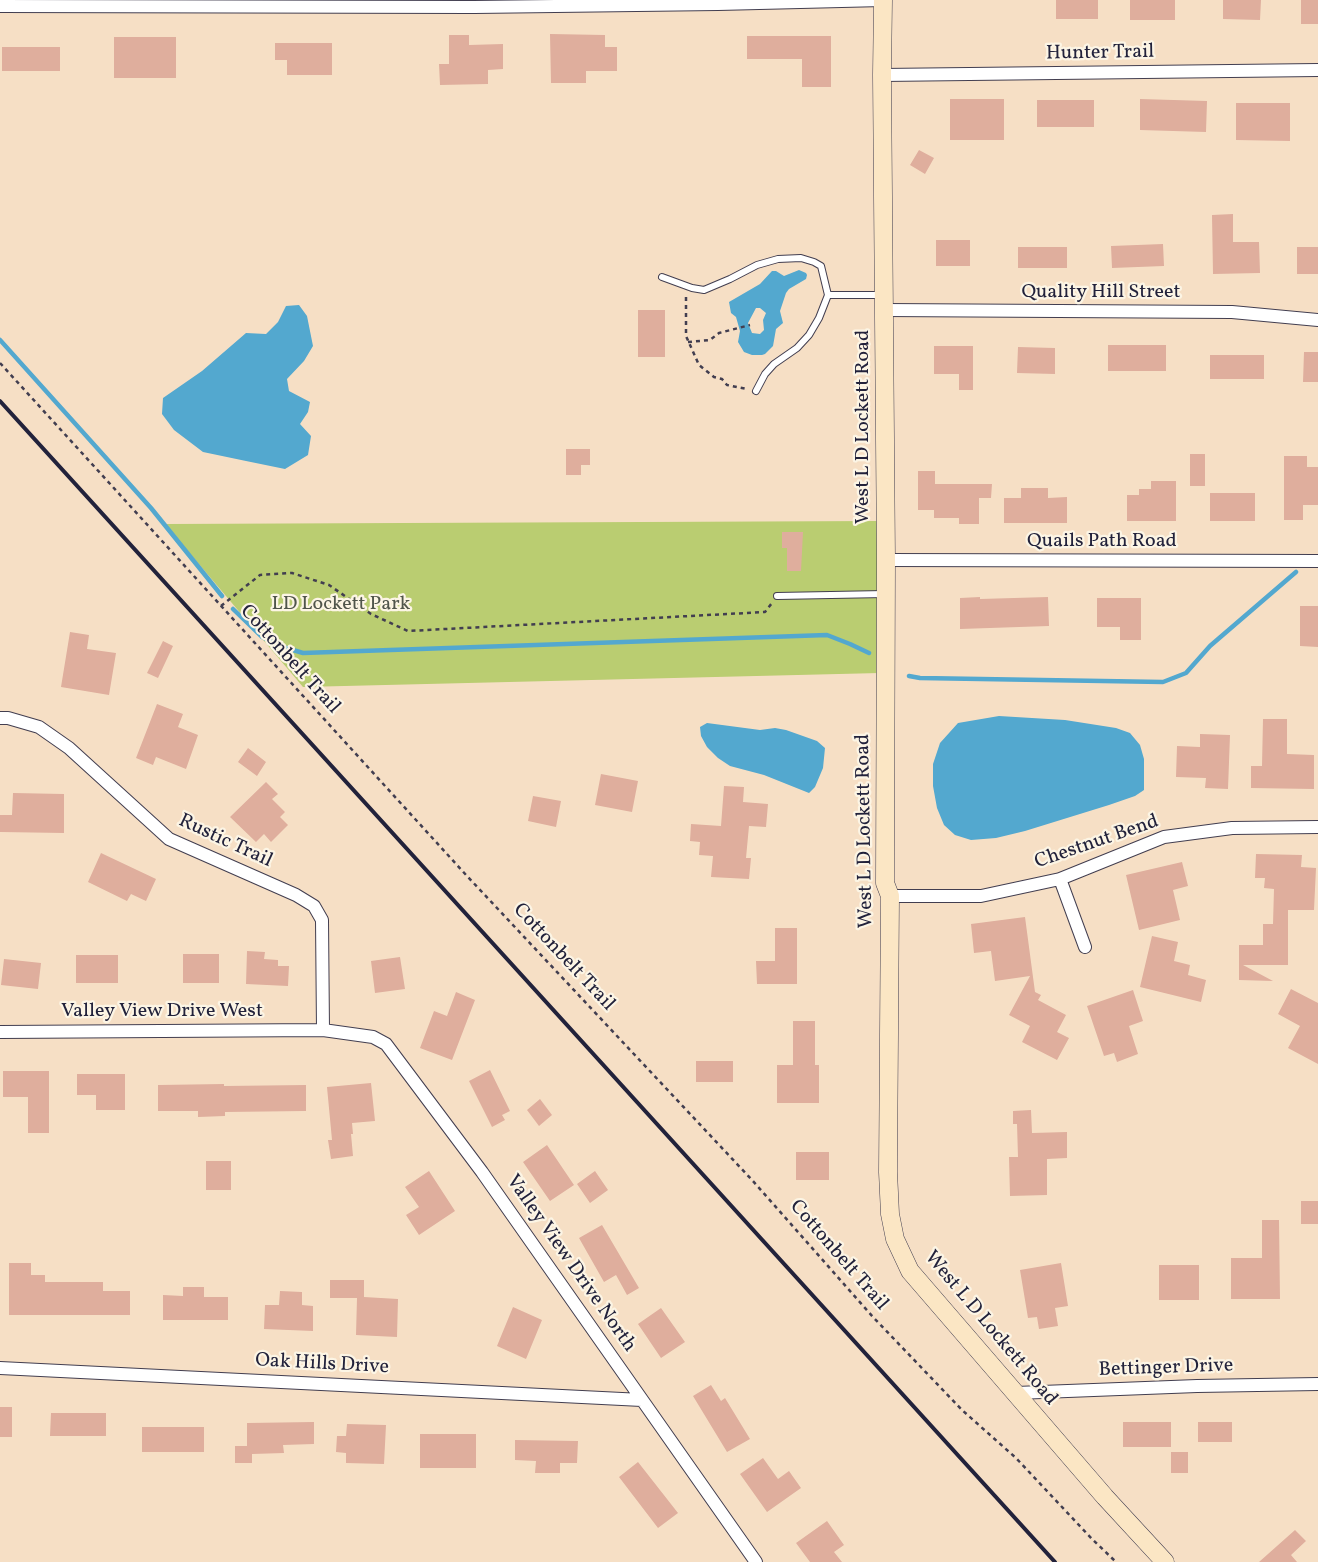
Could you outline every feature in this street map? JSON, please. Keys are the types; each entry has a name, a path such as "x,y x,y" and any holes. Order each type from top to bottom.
{"main road":[{"name":"West L D Lockett Road","path":"883,0 886,560 885,884 890,896 888,1172 890,1214 895,1239 910,1271 1105,1496 1165,1562"}],"street":[{"path":"0,6 474,7 883,0"},
{"name":"Hunter Trail","path":"882,75 1318,70"},
{"name":"Quality Hill Street","path":"884,302 1232,312 1318,320"},
{"name":"Quails Path Road","path":"886,560 1318,561"},
{"name":"Rustic Trail","path":"0,718 8,718 39,727 69,748 169,839 296,895 314,906 322,920 324,1030"},
{"name":"Chestnut Bend","path":"890,896 982,896 1060,879 1164,838 1232,828 1318,827"},
{"path":"1060,879 1085,947"},
{"name":"Valley View Drive West","path":"0,1032 324,1030"},
{"name":"Valley View Drive North","path":"324,1030 373,1037 386,1044 482,1172 756,1562"},
{"name":"Oak Hills Drive","path":"0,1368 642,1400"},
{"name":"Bettinger Drive","path":"1016,1393 1318,1384"}],"lane":[{"path":"662,277 692,288 704,290 757,265 778,260 801,258 821,266 828,295 819,318 809,335 797,348 774,364 765,374 756,391"},
{"path":"828,295 884,302"},
{"path":"777,596 886,594"}],"path":[{"path":"687,288 685,330 695,359 702,368 722,379 727,385 756,391"},
{"path":"688,342 710,340 719,333 750,325"},
{"name":"Cottonbelt Trail","path":"0,363 467,876 752,1180 873,1317 962,1410 1016,1458 1116,1562"},
{"path":"221,606 260,575 292,573 329,585 371,614 408,631 765,612 777,596"}],"green space":[{"name":"LD Lockett Park","path":"879,521 880,673 303,687 165,524"}],"water":[{"path":"799,270 807,275 806,279 789,289 786,293 780,311 783,323 776,329 773,346 762,355 752,355 744,352 738,342 740,331 736,317 731,313 729,302 760,284 772,271 776,271 784,276","holes":["756,308 760,308 766,313 763,320 764,330 760,334 752,333 748,323"]},
{"path":"299,305 307,316 313,346 304,361 287,379 289,391 310,402 308,412 300,424 311,436 308,455 285,469 203,452 174,430 162,414 163,398 202,371 246,333 266,334 278,322 286,306"},
{"path":"999,716 1065,720 1116,728 1130,733 1140,745 1144,759 1144,790 1135,796 1109,805 996,838 971,840 955,835 944,825 937,808 933,786 933,764 940,743 958,723"},
{"path":"707,723 760,730 775,728 817,741 825,748 823,768 815,787 809,793 764,775 730,766 707,747 701,736 700,727"}],"building":[{"path":"1056,0 1098,0 1098,19 1056,19"},
{"path":"1130,0 1175,0 1175,20 1130,20"},
{"path":"1223,0 1261,0 1260,20 1223,19"},
{"path":"1301,0 1318,0 1318,24 1301,24"},
{"path":"550,34 605,35 605,47 617,47 617,71 586,71 586,83 551,83"},
{"path":"449,35 469,35 469,45 503,44 503,69 488,70 488,84 440,85 439,64 449,64"},
{"path":"747,36 831,36 831,87 802,87 802,59 747,59"},
{"path":"114,37 176,37 176,78 114,78"},
{"path":"275,43 332,43 332,75 287,75 287,60 275,60"},
{"path":"2,47 60,47 60,71 2,71"},
{"path":"950,99 1004,99 1004,140 950,140"},
{"path":"1140,99 1207,101 1206,132 1140,130"},
{"path":"1037,100 1094,100 1094,127 1037,127"},
{"path":"1236,103 1290,103 1290,141 1236,140"},
{"path":"919,150 934,158 925,174 910,165"},
{"path":"1233,214 1233,242 1259,242 1260,273 1213,274 1212,215"},
{"path":"936,240 970,240 970,266 936,266"},
{"path":"1163,244 1164,266 1112,268 1111,246"},
{"path":"1018,247 1067,247 1067,268 1018,268"},
{"path":"1297,247 1318,247 1318,274 1297,274"},
{"path":"638,310 665,310 665,357 638,357"},
{"path":"1108,345 1166,345 1166,371 1108,371"},
{"path":"934,346 973,346 973,390 959,390 959,374 934,374"},
{"path":"1018,347 1055,348 1055,374 1017,373"},
{"path":"1304,352 1318,352 1318,382 1303,382"},
{"path":"1210,355 1264,355 1264,379 1210,379"},
{"path":"566,449 590,449 590,465 581,465 581,475 566,475"},
{"path":"1190,454 1205,454 1205,486 1190,486"},
{"path":"1284,456 1307,456 1307,467 1318,467 1318,505 1303,505 1303,520 1284,520"},
{"path":"918,471 935,471 935,484 992,484 991,498 979,498 979,524 959,524 959,518 934,518 934,510 918,510"},
{"path":"1151,481 1176,481 1176,521 1127,521 1127,495 1139,495 1139,489 1151,489"},
{"path":"1021,488 1048,488 1048,498 1067,497 1067,523 1004,523 1004,498 1021,498"},
{"path":"1210,493 1255,493 1255,521 1210,521"},
{"path":"782,532 803,532 801,571 787,571 787,548 782,548"},
{"path":"980,597 980,599 1048,597 1049,626 960,629 960,598"},
{"path":"1097,598 1141,598 1141,640 1120,640 1120,627 1097,627"},
{"path":"1300,606 1318,606 1318,647 1300,646"},
{"path":"70,632 89,635 87,649 116,653 109,695 61,687"},
{"path":"163,641 173,646 158,678 147,673"},
{"path":"157,704 183,714 178,727 198,735 186,769 156,757 153,765 136,758"},
{"path":"1263,719 1287,719 1287,754 1314,755 1314,789 1251,788 1251,766 1262,766"},
{"path":"1200,734 1230,735 1228,789 1205,788 1206,778 1176,777 1177,746 1200,747"},
{"path":"248,748 266,762 257,776 238,762"},
{"path":"601,774 638,781 632,812 595,805"},
{"path":"266,782 278,794 272,799 285,812 280,817 288,825 271,842 264,834 256,842 230,817"},
{"path":"724,786 744,787 743,802 768,804 766,827 749,826 746,858 751,858 749,879 711,877 713,856 699,855 700,842 690,841 691,824 721,826"},
{"path":"13,793 64,794 64,833 0,832 0,815 12,815"},
{"path":"533,796 561,801 556,827 528,821"},
{"path":"101,853 156,879 146,901 131,894 127,901 88,882"},
{"path":"1256,854 1302,855 1301,867 1316,868 1314,910 1288,910 1288,965 1243,965 1273,981 1239,980 1239,945 1263,945 1263,924 1273,924 1274,889 1264,888 1265,878 1255,878"},
{"path":"1182,862 1188,886 1173,890 1180,920 1139,930 1126,875"},
{"path":"1025,917 1035,992 1041,995 1038,1000 1066,1015 1057,1032 1069,1038 1057,1060 1022,1042 1030,1026 1009,1015 1030,976 995,981 991,951 974,953 971,924"},
{"path":"775,928 797,928 797,984 757,984 756,961 775,961"},
{"path":"1152,936 1178,942 1174,961 1190,965 1188,975 1206,980 1201,1002 1140,987"},
{"path":"247,951 265,952 264,959 278,960 278,966 289,966 288,986 246,984"},
{"path":"183,954 219,954 219,983 183,983"},
{"path":"76,955 118,955 118,983 76,983"},
{"path":"400,957 405,989 375,993 371,961"},
{"path":"4,959 41,963 38,989 1,985"},
{"path":"1291,989 1318,1003 1318,1064 1288,1048 1300,1026 1278,1014"},
{"path":"1133,990 1143,1021 1129,1026 1138,1054 1117,1062 1114,1053 1104,1056 1087,1006"},
{"path":"456,992 475,1000 452,1060 420,1048 434,1011 447,1016"},
{"path":"793,1021 815,1021 815,1065 819,1065 819,1103 777,1103 777,1065 793,1065"},
{"path":"696,1061 733,1061 733,1082 696,1082"},
{"path":"490,1070 510,1111 502,1115 505,1120 492,1127 469,1081"},
{"path":"3,1071 49,1071 49,1133 28,1133 28,1097 3,1097"},
{"path":"77,1074 125,1074 125,1110 96,1110 96,1095 77,1095"},
{"path":"371,1083 375,1121 352,1123 353,1156 331,1159 328,1140 332,1140 327,1087"},
{"path":"224,1084 224,1086 306,1085 306,1111 225,1112 225,1116 198,1117 198,1111 158,1111 158,1085"},
{"path":"540,1099 552,1115 539,1126 527,1110"},
{"path":"1031,1110 1032,1133 1067,1132 1067,1158 1047,1159 1047,1195 1010,1196 1009,1157 1018,1157 1017,1124 1013,1124 1013,1111"},
{"path":"547,1145 574,1185 550,1201 523,1162"},
{"path":"796,1152 829,1152 829,1180 796,1180"},
{"path":"206,1161 231,1161 231,1190 206,1190"},
{"path":"429,1171 455,1211 419,1235 406,1215 419,1207 405,1187"},
{"path":"595,1171 608,1190 590,1203 577,1184"},
{"path":"1301,1201 1318,1201 1318,1224 1301,1224"},
{"path":"1262,1220 1279,1220 1280,1299 1231,1299 1231,1258 1262,1258"},
{"path":"602,1225 639,1288 627,1295 616,1275 604,1282 579,1238"},
{"path":"9,1263 31,1263 31,1275 45,1275 45,1282 103,1282 103,1291 130,1291 130,1315 9,1315"},
{"path":"1061,1263 1068,1306 1055,1308 1058,1326 1039,1329 1037,1317 1028,1318 1020,1270"},
{"path":"1159,1265 1199,1265 1199,1300 1159,1300"},
{"path":"330,1280 364,1280 364,1297 398,1299 397,1337 356,1335 357,1298 330,1298"},
{"path":"183,1287 204,1287 204,1297 228,1297 228,1320 163,1320 163,1295 183,1296"},
{"path":"280,1291 302,1292 302,1305 313,1306 313,1331 264,1329 265,1305 279,1305"},
{"path":"513,1307 542,1320 526,1359 497,1346"},
{"path":"661,1308 685,1342 661,1358 638,1324"},
{"path":"711,1385 721,1401 725,1398 750,1439 727,1452 693,1396"},
{"path":"0,1407 12,1407 12,1437 0,1437"},
{"path":"51,1413 106,1413 106,1436 50,1436"},
{"path":"314,1422 314,1444 283,1445 284,1453 252,1454 252,1463 235,1463 235,1446 247,1446 247,1423"},
{"path":"1123,1422 1171,1422 1171,1447 1123,1447"},
{"path":"1198,1422 1232,1422 1232,1442 1198,1442"},
{"path":"347,1424 386,1425 384,1464 346,1463 346,1453 336,1452 337,1436 346,1436"},
{"path":"142,1427 204,1427 204,1452 142,1452"},
{"path":"420,1434 476,1434 476,1468 420,1468"},
{"path":"515,1440 578,1441 577,1463 560,1463 560,1473 535,1473 536,1461 515,1460"},
{"path":"1171,1452 1188,1452 1188,1473 1171,1473"},
{"path":"763,1458 778,1479 789,1471 801,1488 767,1512 740,1474"},
{"path":"638,1462 678,1513 658,1528 619,1477"},
{"path":"827,1521 844,1545 834,1552 842,1562 810,1562 796,1543"},
{"path":"1295,1530 1306,1541 1291,1555 1297,1562 1259,1562"}],"waterway":[{"path":"0,340 151,508 222,596"},
{"path":"909,676 920,678 1163,682 1186,673 1210,646 1296,572"},
{"path":"233,609 262,637 283,647 303,653 827,635 869,653"}],"railway":[{"path":"0,401 1055,1562"}]}
